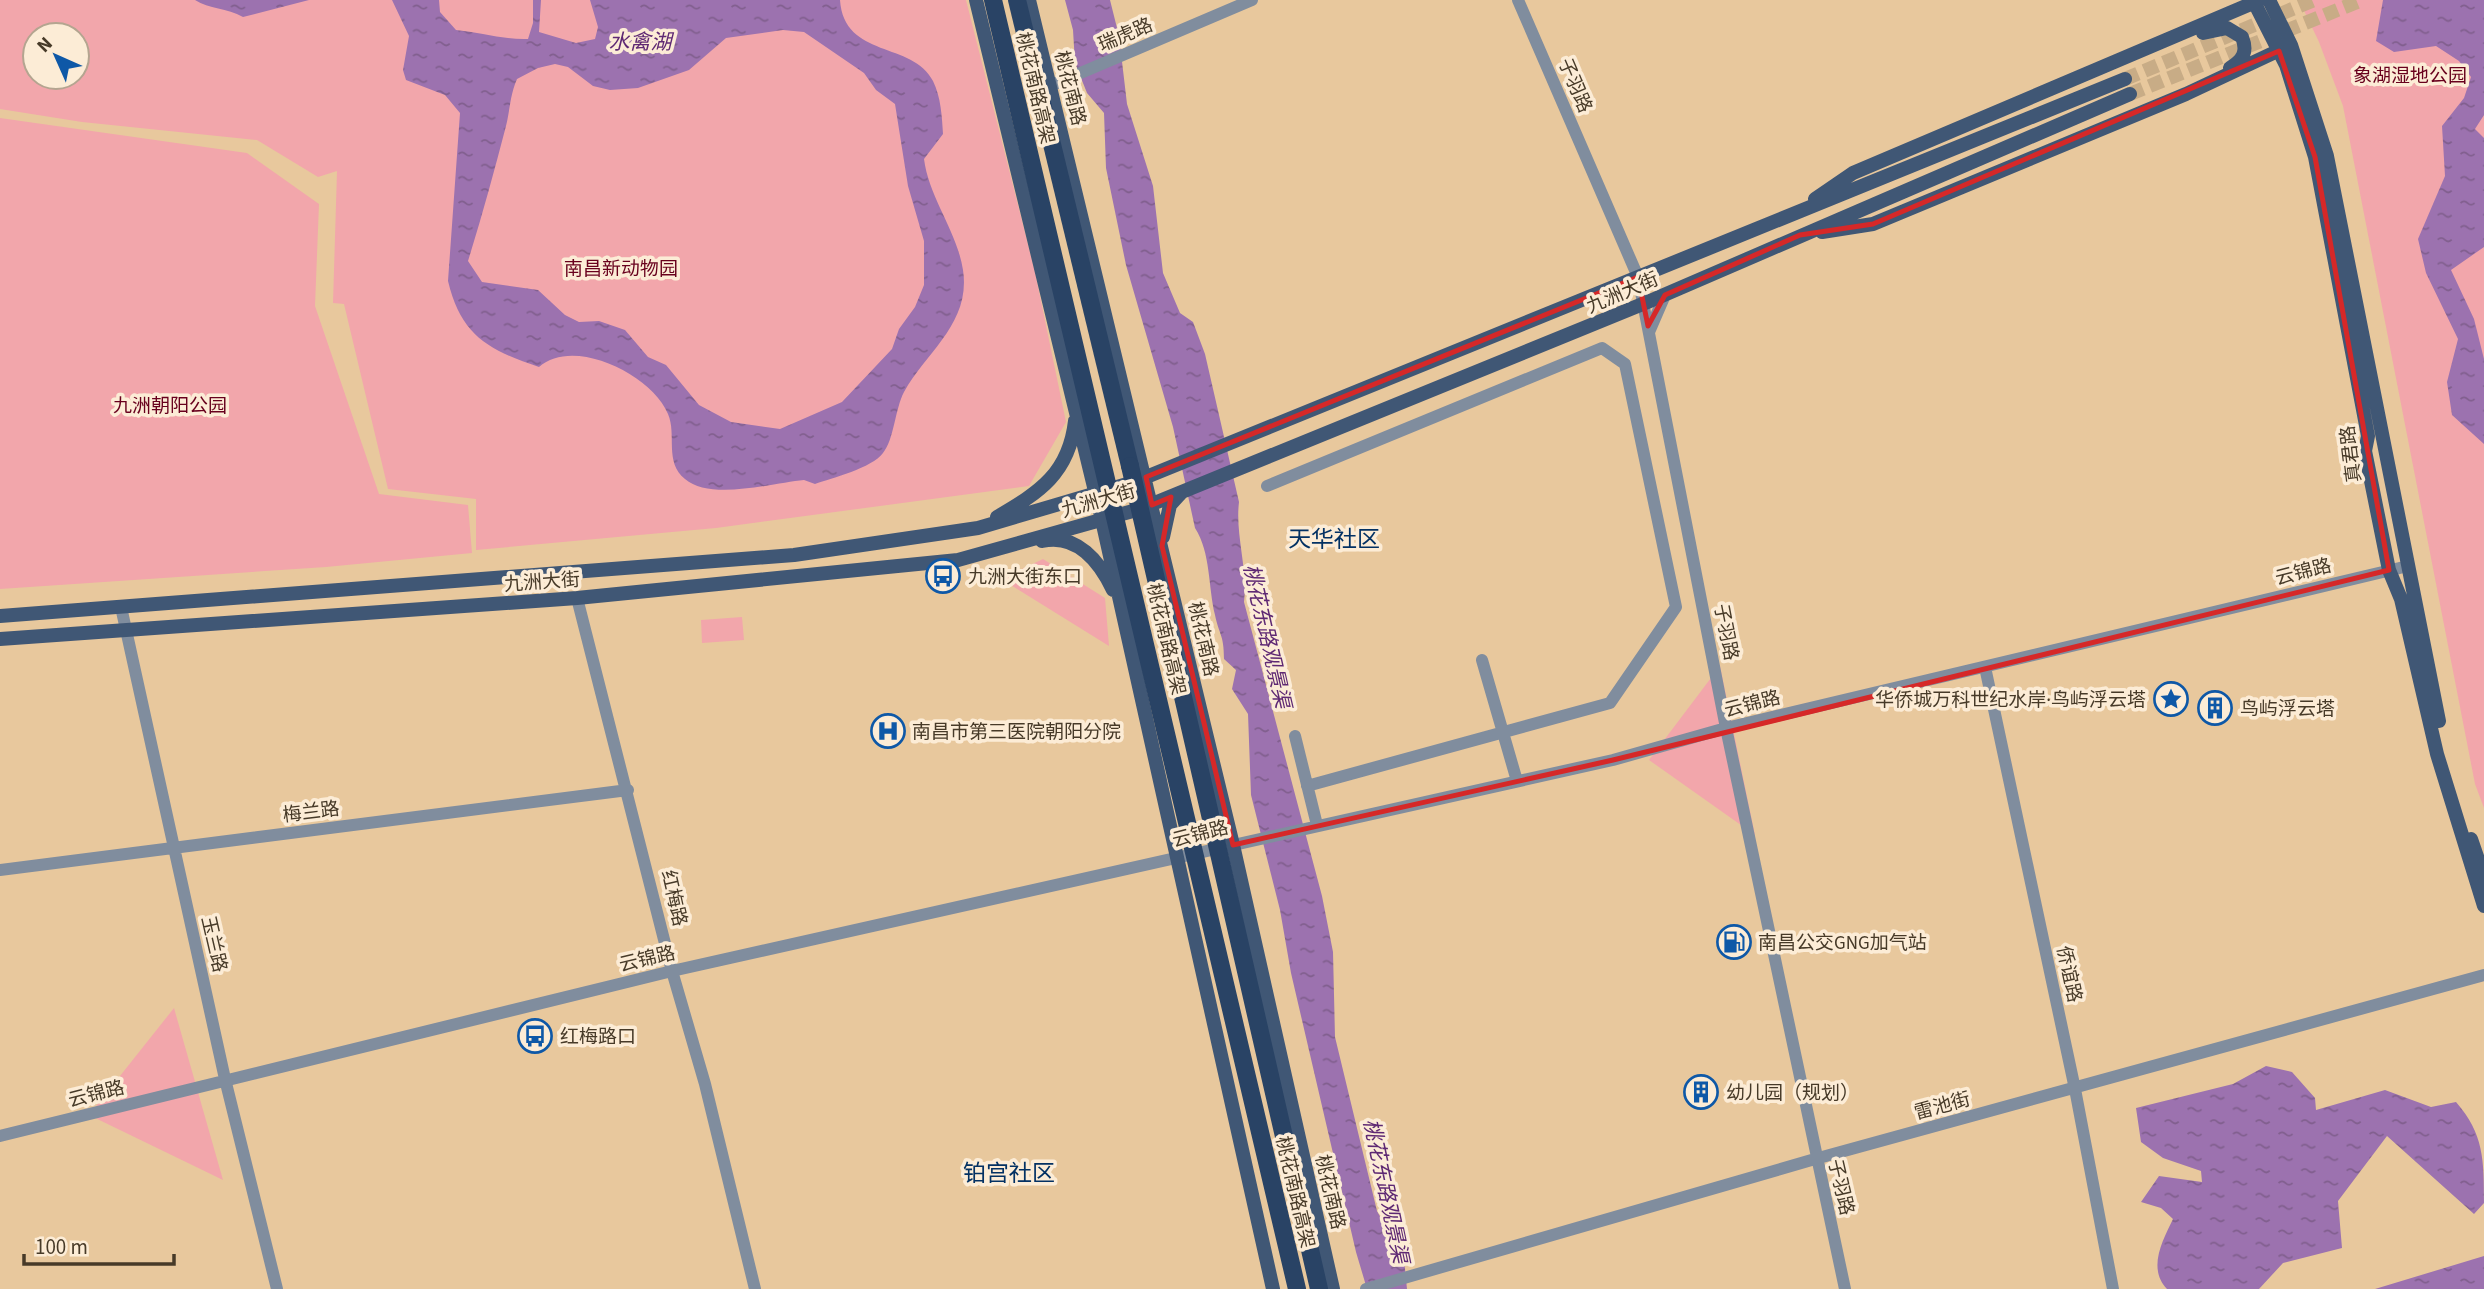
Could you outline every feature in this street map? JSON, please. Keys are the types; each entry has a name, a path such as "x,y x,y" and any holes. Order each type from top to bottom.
{"highway":[{"name":"桃花南路高架","path":"993,0 1297,1289"},
{"name":"桃花南路高架","path":"1017,0 1130,466 1318,1289"}],"main road":[{"path":"975,0 1096,494 1273,1289"},
{"name":"桃花南路","path":"1029,0 1162,546 1240,843 1333,1289"},
{"name":"真君路","path":"2269,0 2327,156 2445,754 2484,877"},
{"path":"1792,215 1853,173 2166,42 2256,1"},
{"name":"真君路","path":"2256,1 2285,48 2315,157 2368,436 2365,451 2389,570 2401,599 2441,767 2484,906"},
{"path":"2166,42 2178,42 2227,28 2242,37 2245,45 2241,62 2186,94"},
{"path":"1800,235 1873,224 2186,94 2285,48"},
{"name":"九洲大街","path":"0,616 794,555 978,527 1096,494 1175,466 2125,79"},
{"name":"九洲大街","path":"0,639 577,598 743,584 958,560 1152,505 1644,304 2130,94"},
{"path":"978,527 1028,499 1051,479 1069,452 1076,409"},
{"path":"1162,546 1167,514 1182,492"},
{"path":"958,560 1047,540 1066,542 1084,548 1093,558 1123,612"}],"street":[{"name":"瑞虎路","path":"1050,86 1252,0"},
{"name":"子羽路","path":"1518,0 1638,277 1726,729 1815,1159 1845,1289"},
{"path":"1649,332 1665,295"},
{"path":"1267,486 1602,348 1625,364 1676,607 1611,703 1307,786"},
{"name":"云锦路","path":"0,1136 672,971 1613,760 1726,729 2408,566"},
{"name":"红梅路","path":"577,598 672,971 705,1084 755,1289"},
{"name":"玉兰路","path":"121,607 225,1079 277,1289"},
{"path":"1482,660 1517,781"},
{"name":"侨谊路","path":"1985,667 2075,1088 2113,1289"},
{"path":"1295,736 1314,826"},
{"name":"梅兰路","path":"0,870 628,790"},
{"name":"雷池街","path":"1366,1289 1815,1159 2484,975"}],"highlighted area":[{"path":"2279,51 2315,157 2389,570 1613,760 1233,845 1162,546 1171,497 1152,505 1146,477 1638,277 1648,326 1665,295 1800,235 1873,224"}],"green space":[{"name":"南昌新动物园","path":"0,0 966,0 1035,272 1066,422 1029,486 716,528 476,550 476,499 388,489 344,304 333,303 337,171 318,177 257,140 82,122 0,109"},
{"name":"象湖湿地公园","path":"2299,0 2484,0 2484,808 2475,784 2343,106 2319,42"},
{"name":"九洲朝阳公园","path":"0,118 247,153 319,204 315,306 379,494 468,505 472,553 326,567 0,589"},
{"path":"1043,559 1105,598 1109,646 1001,579"},
{"path":"742,617 744,640 702,643 701,620"},
{"path":"1720,666 1755,835 1649,760"},
{"path":"174,1008 223,1180 89,1115"}],"water":[{"path":"195,0 309,0 243,17"},
{"name":"水禽湖","path":"392,0 439,0 440,12 456,30 528,39 533,23 533,0 541,0 539,32 576,43 595,39 598,27 590,0 840,0 844,19 853,32 923,68 933,81 938,94 943,134 924,159 931,187 960,256 964,289 954,321 904,392 890,440 883,453 861,468 815,484 804,480 742,489 710,489 685,479 679,472 673,457 668,414 646,386 629,374 611,364 572,356 554,359 539,367 506,354 480,338 469,328 461,315 448,281 460,113 445,95 406,80 403,70 409,36","holes":["783,30 804,32 864,73 876,90 895,104 908,186 924,241 924,285 915,307 899,329 892,349 842,402 780,429 731,422 699,405 666,365 648,357 625,330 599,321 579,322 565,315 538,290 482,282 468,261 517,79 538,68 555,64 568,67 593,86 610,90 638,88 689,70 726,38"]},
{"path":"1065,0 1110,0 1119,36 1127,104 1153,186 1163,273 1180,313 1193,322 1205,354 1239,502 1244,602 1322,896 1333,952 1335,1037 1377,1211 1404,1259 1407,1289 1367,1289 1356,1252 1291,973 1280,910 1251,795 1248,714 1232,689 1236,670 1224,659 1204,548 1195,528 1173,427 1126,265 1106,168 1104,113 1087,93 1075,63 1073,30"},
{"path":"2383,0 2484,0 2484,115 2475,129 2484,138 2484,247 2451,270 2474,319 2484,359 2484,444 2452,415 2447,382 2458,339 2426,273 2418,239 2445,176 2442,126 2464,98 2471,77 2459,61 2436,46 2394,52 2376,41"},
{"path":"2266,1066 2292,1072 2315,1098 2316,1110 2385,1090 2431,1107 2456,1102 2477,1137 2483,1161 2484,1203 2474,1214 2387,1136 2338,1201 2342,1248 2283,1263 2259,1289 2167,1289 2161,1281 2157,1263 2161,1245 2173,1219 2161,1208 2141,1202 2159,1176 2202,1182 2201,1171 2163,1158 2141,1142 2136,1108 2233,1084"},
{"path":"2484,1256 2484,1289 2375,1289"}],"tunnel":[{"path":"2125,79 2314,0"},
{"path":"2130,94 2362,0"}],"place":[{"name":"九洲大街东口","path":"943,576"},
{"name":"华侨城万科世纪水岸·鸟屿浮云塔","path":"2171,699"},
{"name":"鸟屿浮云塔","path":"2215,708"},
{"name":"南昌市第三医院朝阳分院","path":"888,731"},
{"name":"南昌公交GNG加气站","path":"1734,942"},
{"name":"红梅路口","path":"535,1036"},
{"name":"幼儿园（规划）","path":"1701,1092"}],"district":[{"name":"天华社区","path":"1334,539"},
{"name":"铂宫社区","path":"1009,1173"}],"water label":[{"name":"桃花东路观景渠","path":"1267,636"},
{"name":"桃花东路观景渠","path":"1386,1191"}]}
